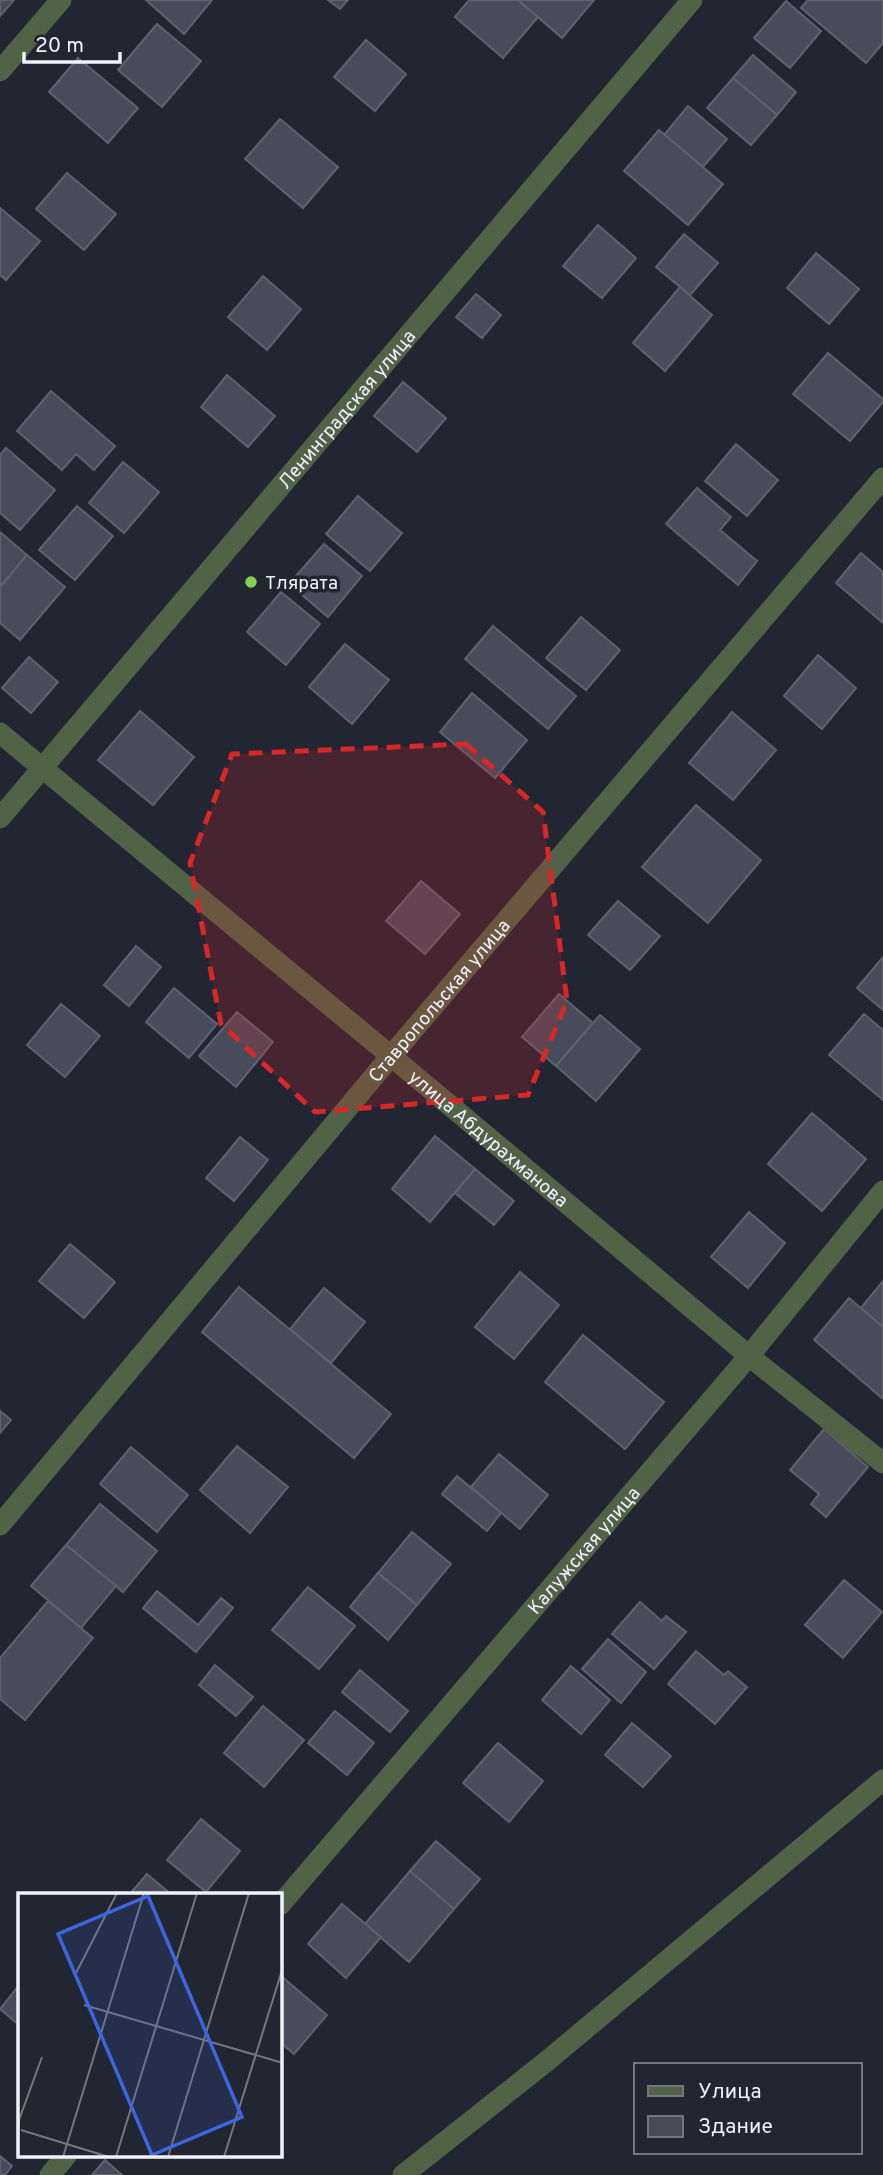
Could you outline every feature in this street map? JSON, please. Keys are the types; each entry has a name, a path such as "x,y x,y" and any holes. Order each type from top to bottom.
{"street":[{"path":"0,71 61,0"},
{"name":"Ленинградская улица","path":"0,818 692,0"},
{"name":"Ставропольская улица","path":"0,1525 391,1056 883,478"},
{"name":"улица Абдурахманова","path":"0,733 749,1356 883,1463"},
{"name":"Калужская улица","path":"282,1903 749,1356 883,1191"},
{"path":"404,2175 547,2061 883,1780"},
{"path":"50,2175 64,2158"}],"highlighted area":[{"path":"466,744 543,812 567,1001 528,1095 315,1112 221,1024 190,863 232,754"}],"building":[{"path":"0,0 14,0 0,16"},
{"path":"146,0 212,0 184,34"},
{"path":"328,0 348,0 340,9"},
{"path":"469,0 518,0 538,17 503,58 455,17"},
{"path":"518,0 594,0 562,38"},
{"path":"808,0 883,0 883,43 866,63 801,8"},
{"path":"786,1 821,31 790,68 754,38"},
{"path":"157,24 201,61 162,107 118,70"},
{"path":"366,40 406,74 375,111 334,77"},
{"path":"753,55 796,92 777,115 733,78"},
{"path":"78,58 138,108 108,143 49,92"},
{"path":"733,78 777,115 751,145 707,108"},
{"path":"688,106 727,139 703,167 664,135"},
{"path":"280,119 338,167 303,208 245,159"},
{"path":"659,130 723,184 688,225 624,171"},
{"path":"67,173 116,214 84,250 36,209"},
{"path":"0,208 40,241 6,280 0,275"},
{"path":"598,225 636,258 602,298 563,266"},
{"path":"684,234 718,263 690,295 656,267"},
{"path":"816,253 859,289 829,324 787,288"},
{"path":"263,276 301,309 267,350 228,317"},
{"path":"680,287 712,315 665,371 633,343"},
{"path":"476,294 501,315 482,338 456,317"},
{"path":"828,353 883,399 850,441 793,394"},
{"path":"227,375 275,416 248,447 201,407"},
{"path":"403,382 446,418 417,452 374,416"},
{"path":"51,391 115,446 94,470 76,454 62,470 17,431"},
{"path":"736,444 778,480 747,516 705,481"},
{"path":"6,448 55,490 20,530 0,513 0,455"},
{"path":"123,462 159,492 124,533 89,503"},
{"path":"697,488 731,517 720,530 757,561 738,585 666,524"},
{"path":"358,496 402,533 370,571 326,534"},
{"path":"77,506 113,536 75,580 39,550"},
{"path":"0,532 27,555 0,587"},
{"path":"324,544 362,576 328,617 289,584"},
{"path":"861,553 883,572 883,623 836,583"},
{"path":"27,555 65,587 20,640 0,623 0,587"},
{"path":"281,592 320,624 286,665 247,632"},
{"path":"581,617 620,650 586,690 546,658"},
{"path":"493,626 576,696 548,729 465,659"},
{"path":"345,644 389,680 352,724 309,687"},
{"path":"818,655 856,688 822,729 784,696"},
{"path":"29,657 58,682 31,713 2,688"},
{"path":"472,693 527,740 495,778 440,732"},
{"path":"140,711 194,757 153,805 98,760"},
{"path":"732,712 776,750 733,800 689,763"},
{"path":"696,805 761,860 708,923 642,867"},
{"path":"421,881 460,914 425,954 386,921"},
{"path":"618,901 660,936 630,970 588,935"},
{"path":"136,946 161,967 129,1006 104,985"},
{"path":"883,957 883,1010 857,988"},
{"path":"174,988 217,1024 189,1058 146,1022"},
{"path":"559,994 593,1023 556,1066 522,1037"},
{"path":"61,1004 100,1036 65,1077 27,1045"},
{"path":"237,1012 273,1042 236,1087 199,1056"},
{"path":"864,1014 883,1030 883,1100 829,1055"},
{"path":"600,1015 640,1049 596,1101 556,1066"},
{"path":"812,1113 866,1159 822,1211 768,1164"},
{"path":"435,1136 475,1169 430,1222 392,1189"},
{"path":"240,1137 268,1160 234,1201 206,1178"},
{"path":"475,1169 514,1201 494,1225 455,1193"},
{"path":"749,1212 785,1243 748,1288 711,1257"},
{"path":"70,1244 115,1282 84,1318 39,1281"},
{"path":"520,1272 559,1305 514,1359 475,1327"},
{"path":"883,1281 883,1327 861,1308"},
{"path":"239,1287 391,1414 354,1458 202,1332"},
{"path":"324,1288 365,1322 331,1363 290,1329"},
{"path":"849,1298 883,1327 883,1399 814,1340"},
{"path":"583,1335 664,1402 625,1449 545,1382"},
{"path":"0,1411 11,1420 0,1433"},
{"path":"824,1429 868,1467 826,1517 811,1504 819,1494 790,1470"},
{"path":"237,1446 288,1487 250,1533 200,1490"},
{"path":"131,1447 188,1495 157,1532 100,1484"},
{"path":"499,1454 548,1495 520,1529 471,1487"},
{"path":"457,1476 501,1513 487,1531 442,1494"},
{"path":"100,1504 157,1551 123,1592 66,1545"},
{"path":"412,1532 451,1564 417,1605 378,1573"},
{"path":"66,1545 116,1586 81,1628 31,1586"},
{"path":"378,1573 417,1605 388,1640 350,1607"},
{"path":"844,1580 882,1612 843,1658 805,1625"},
{"path":"308,1587 355,1626 319,1669 272,1630"},
{"path":"157,1591 198,1625 221,1598 233,1608 196,1652 143,1608"},
{"path":"48,1601 93,1638 25,1720 0,1699 0,1658"},
{"path":"640,1602 662,1621 666,1616 686,1632 654,1669 612,1634"},
{"path":"608,1639 646,1672 621,1703 582,1669"},
{"path":"696,1651 724,1675 728,1671 747,1687 715,1724 668,1684"},
{"path":"215,1665 253,1697 236,1716 199,1685"},
{"path":"571,1666 610,1700 581,1734 542,1700"},
{"path":"360,1670 408,1711 390,1732 342,1692"},
{"path":"263,1706 304,1740 264,1787 224,1753"},
{"path":"335,1711 374,1743 347,1775 308,1743"},
{"path":"632,1723 671,1756 643,1787 605,1755"},
{"path":"498,1743 543,1781 509,1822 463,1783"},
{"path":"201,1819 240,1851 206,1892 167,1860"},
{"path":"436,1841 480,1879 454,1909 410,1871"},
{"path":"410,1871 454,1909 409,1962 365,1924"},
{"path":"147,1874 170,1893 131,1893"},
{"path":"342,1904 381,1937 346,1978 308,1944"},
{"path":"282,1977 327,2015 294,2054 282,2044"},
{"path":"18,1986 18,2024 0,2009"},
{"path":"0,2156 12,2166 5,2175 0,2175"},
{"path":"105,2160 122,2175 92,2175"}],"place":[{"name":"Тлярата","path":"251,582"}]}
